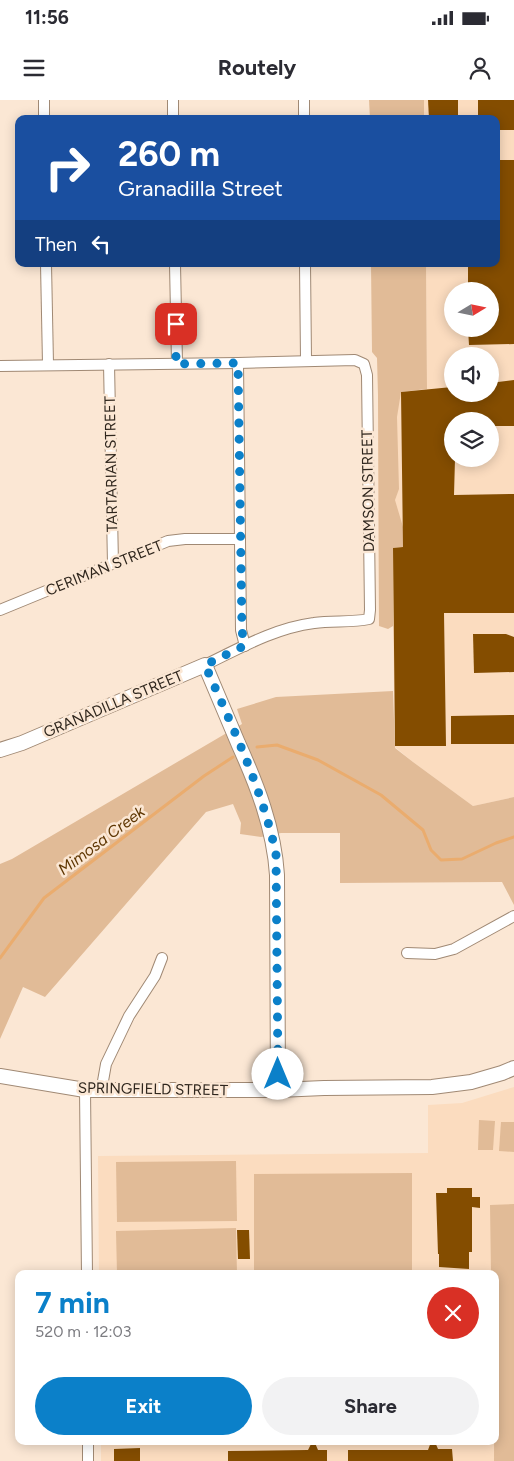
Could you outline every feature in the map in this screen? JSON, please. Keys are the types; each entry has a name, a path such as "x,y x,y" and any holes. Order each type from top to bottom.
{"street":[{"path":"44,100 44,115"},
{"path":"173,100 173,115"},
{"path":"304,100 304,115"},
{"path":"46,267 48,364"},
{"path":"175,267 176,364"},
{"path":"0,366 238,363 306,360 305,267"},
{"name":"DAMSON STREET","path":"306,360 355,360 364,364 367,375 369,619"},
{"path":"238,363 240,539 244,646"},
{"name":"TARTARIAN STREET","path":"109,364 113,564"},
{"name":"CERIMAN STREET","path":"0,610 168,541 185,539 240,539"},
{"name":"GRANADILLA STREET","path":"0,750 22,743 205,665 275,632 314,622 356,622 369,619"},
{"path":"205,665 254,778 276,854 278,1090"},
{"path":"407,953 435,954 454,949 514,916"},
{"path":"104,1090 103,1081 106,1064 128,1016 154,976 162,958"},
{"name":"SPRINGFIELD STREET","path":"0,1076 85,1090 278,1090 432,1087 471,1082 514,1068"},
{"path":"85,1090 87,1270"},
{"path":"88,1445 88,1461"}],"shaded area":[{"path":"369,100 424,100 424,115 370,115"},
{"path":"424,100 514,100 514,797 473,806 395,747 393,626 379,626 378,395 427,389 426,267 500,267 500,115 424,115"},
{"path":"371,267 426,267 427,389 401,392 397,417 399,489 395,500 403,527 403,547 393,548 393,626 388,629 379,626 378,395 377,358 372,352"},
{"path":"393,691 395,748 473,806 514,797 514,905 502,882 340,883 340,833 281,833 261,837 240,834 241,823 233,804 206,812 45,997 23,987 0,1039 0,864 12,859 242,724 237,709 276,697"},
{"path":"514,1087 514,1461 101,1461 101,1445 499,1445 499,1270 99,1270 98,1156 428,1153 428,1105 462,1103"},
{"path":"479,1120 495,1121 493,1150 478,1150"},
{"path":"501,1122 514,1122 514,1152 499,1151"},
{"path":"236,1161 237,1221 117,1222 116,1162"},
{"path":"412,1173 412,1270 254,1270 254,1174"},
{"path":"514,1204 514,1461 494,1461 494,1445 499,1445 499,1270 491,1270 490,1205"},
{"path":"236,1228 237,1270 117,1270 116,1231"}],"building":[{"path":"428,100 458,100 458,115 429,115"},
{"path":"478,100 514,100 514,130 500,130 500,115 478,115"},
{"path":"500,160 514,160 514,344 469,345 469,338 499,338 499,282 468,282 468,267 500,267"},
{"path":"514,380 514,426 499,426 499,412 444,412 444,467 455,467 454,495 514,494 514,613 444,613 446,746 395,746 393,548 403,547 401,392 444,388 444,402 499,402 499,382"},
{"path":"473,634 506,634 514,637 514,672 474,673"},
{"path":"514,715 514,744 451,744 451,716"},
{"path":"447,1188 472,1188 472,1197 480,1197 480,1208 472,1207 472,1252 469,1252 469,1269 439,1267 436,1193 447,1193"},
{"path":"237,1230 249,1230 250,1259 238,1259"},
{"path":"310,1445 316,1445 318,1450 327,1450 327,1461 228,1461 228,1451 308,1450"},
{"path":"430,1445 436,1445 438,1449 452,1449 453,1461 348,1461 348,1450 428,1450"},
{"path":"140,1448 140,1461 114,1461 114,1449"}],"waterway":[{"name":"Mimosa Creek","path":"257,747 277,745 318,760 381,795 423,830 431,850 441,860 462,859 514,837"},
{"name":"Mimosa Creek","path":"0,958 44,898 204,776 233,757"}],"route":[{"path":"176,324 176,364 238,363 242,630 244,646 205,665 254,778 276,854 278,1074"}]}
